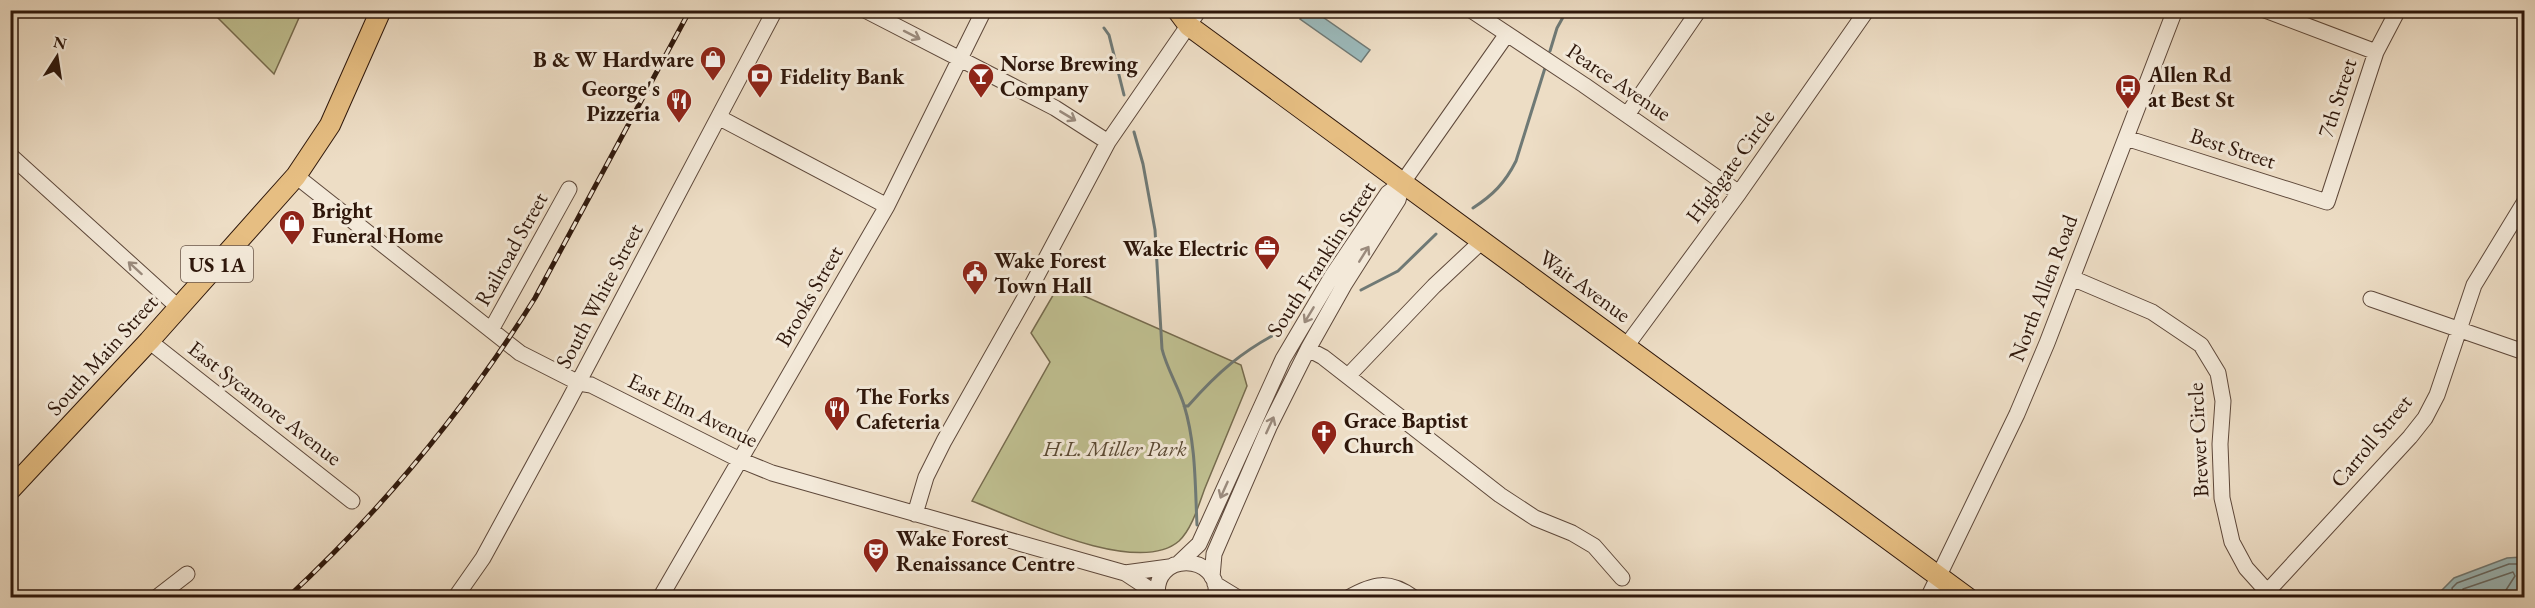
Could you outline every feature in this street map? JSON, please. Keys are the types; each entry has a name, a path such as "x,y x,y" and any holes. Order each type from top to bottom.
{"main road":[{"name":"South Main Street","path":"10,490 149,342 296,176 330,125 381,10"},
{"name":"Wait Avenue","path":"1189,16 1482,241 1968,597"}],"street":[{"name":"South White Street","path":"455,597 483,558 579,383 775,10"},
{"path":"865,10 1055,108 1108,142"},
{"name":"Brooks Street","path":"660,597 887,206 984,10"},
{"name":"Pearce Avenue","path":"1471,10 1739,194"},
{"path":"1627,115 1699,10"},
{"name":"Highgate Circle","path":"1627,345 1739,194 1867,10"},
{"name":"North Allen Road","path":"1928,597 2017,414 2175,10"},
{"path":"2265,10 2376,52"},
{"name":"7th Street","path":"2327,202 2376,52 2398,10"},
{"path":"915,514 926,477 944,441 1064,227 1108,142 1189,16"},
{"path":"1403,182 1507,34"},
{"path":"720,118 887,206"},
{"name":"Best Street","path":"2126,138 2327,202"},
{"path":"10,155 178,308"},
{"name":"East Elm Avenue","path":"296,176 520,353 579,383 591,385 740,460 772,473 1125,573 1157,596"},
{"name":"South Franklin Street","path":"1214,586 1215,551 1269,427 1308,349 1344,285 1398,200 1403,182"},
{"name":"South Franklin Street","path":"1174,565 1199,544 1278,369 1332,276 1388,193 1403,182"},
{"name":"Railroad Street","path":"491,330 569,189"},
{"name":"Carroll Street","path":"2270,595 2410,437 2424,418 2437,395 2474,285 2524,203"},
{"path":"1348,376 1434,286 1482,241"},
{"name":"Brewer Circle","path":"2072,278 2151,312 2201,345 2218,373 2223,401 2220,444 2222,498 2232,542 2246,568 2270,595"},
{"path":"2371,299 2524,352"},
{"name":"East Sycamore Avenue","path":"149,342 352,501"},
{"path":"1308,349 1348,376 1500,495 1535,518 1572,533 1594,546 1622,578"},
{"name":"East Elm Avenue","path":"1125,573 1174,565"},
{"path":"1157,596 1161,574 1174,565 1199,565 1214,586 1238,597"},
{"path":"156,597 187,574"},
{"path":"1348,597 1363,589 1379,585 1395,586 1414,597"}],"green space":[{"path":"302,10 274,74 211,11"},
{"name":"H.L. Miller Park","path":"1059,285 1241,365 1247,386 1195,516 1179,541 1160,550 1136,552 1108,549 1077,541 972,501 1050,362 1031,333"}],"water":[{"path":"1306,11 1314,11 1370,50 1361,62 1300,19"},
{"path":"2522,557 2524,559 2524,583 2517,597 2453,597 2441,591 2454,578 2507,558"}],"waterway":[{"path":"1550,51 1557,28 1567,10"},
{"path":"1104,28 1109,35 1124,95"},
{"path":"1473,208 1498,188 1516,161 1545,68"},
{"path":"1134,132 1143,164 1155,230 1162,349 1184,405 1191,435 1197,525"},
{"path":"1361,290 1398,271 1436,234"},
{"path":"1184,406 1188,406 1220,373 1243,354 1283,330"}],"railway":[{"path":"287,598 389,493 481,379 535,298 690,10"}],"place":[{"name":"B & W Hardware","path":"713,82"},
{"name":"Fidelity Bank","path":"760,99"},
{"name":"Norse Brewing Company","path":"981,99"},
{"name":"Allen Rd at Best St","path":"2128,110"},
{"name":"George's Pizzeria","path":"679,124"},
{"name":"Bright Funeral Home","path":"292,246"},
{"name":"Wake Electric","path":"1267,271"},
{"name":"Wake Forest Town Hall","path":"975,296"},
{"name":"The Forks Cafeteria","path":"837,432"},
{"name":"Grace Baptist Church","path":"1324,456"},
{"name":"Wake Forest Renaissance Centre","path":"876,574"}]}
